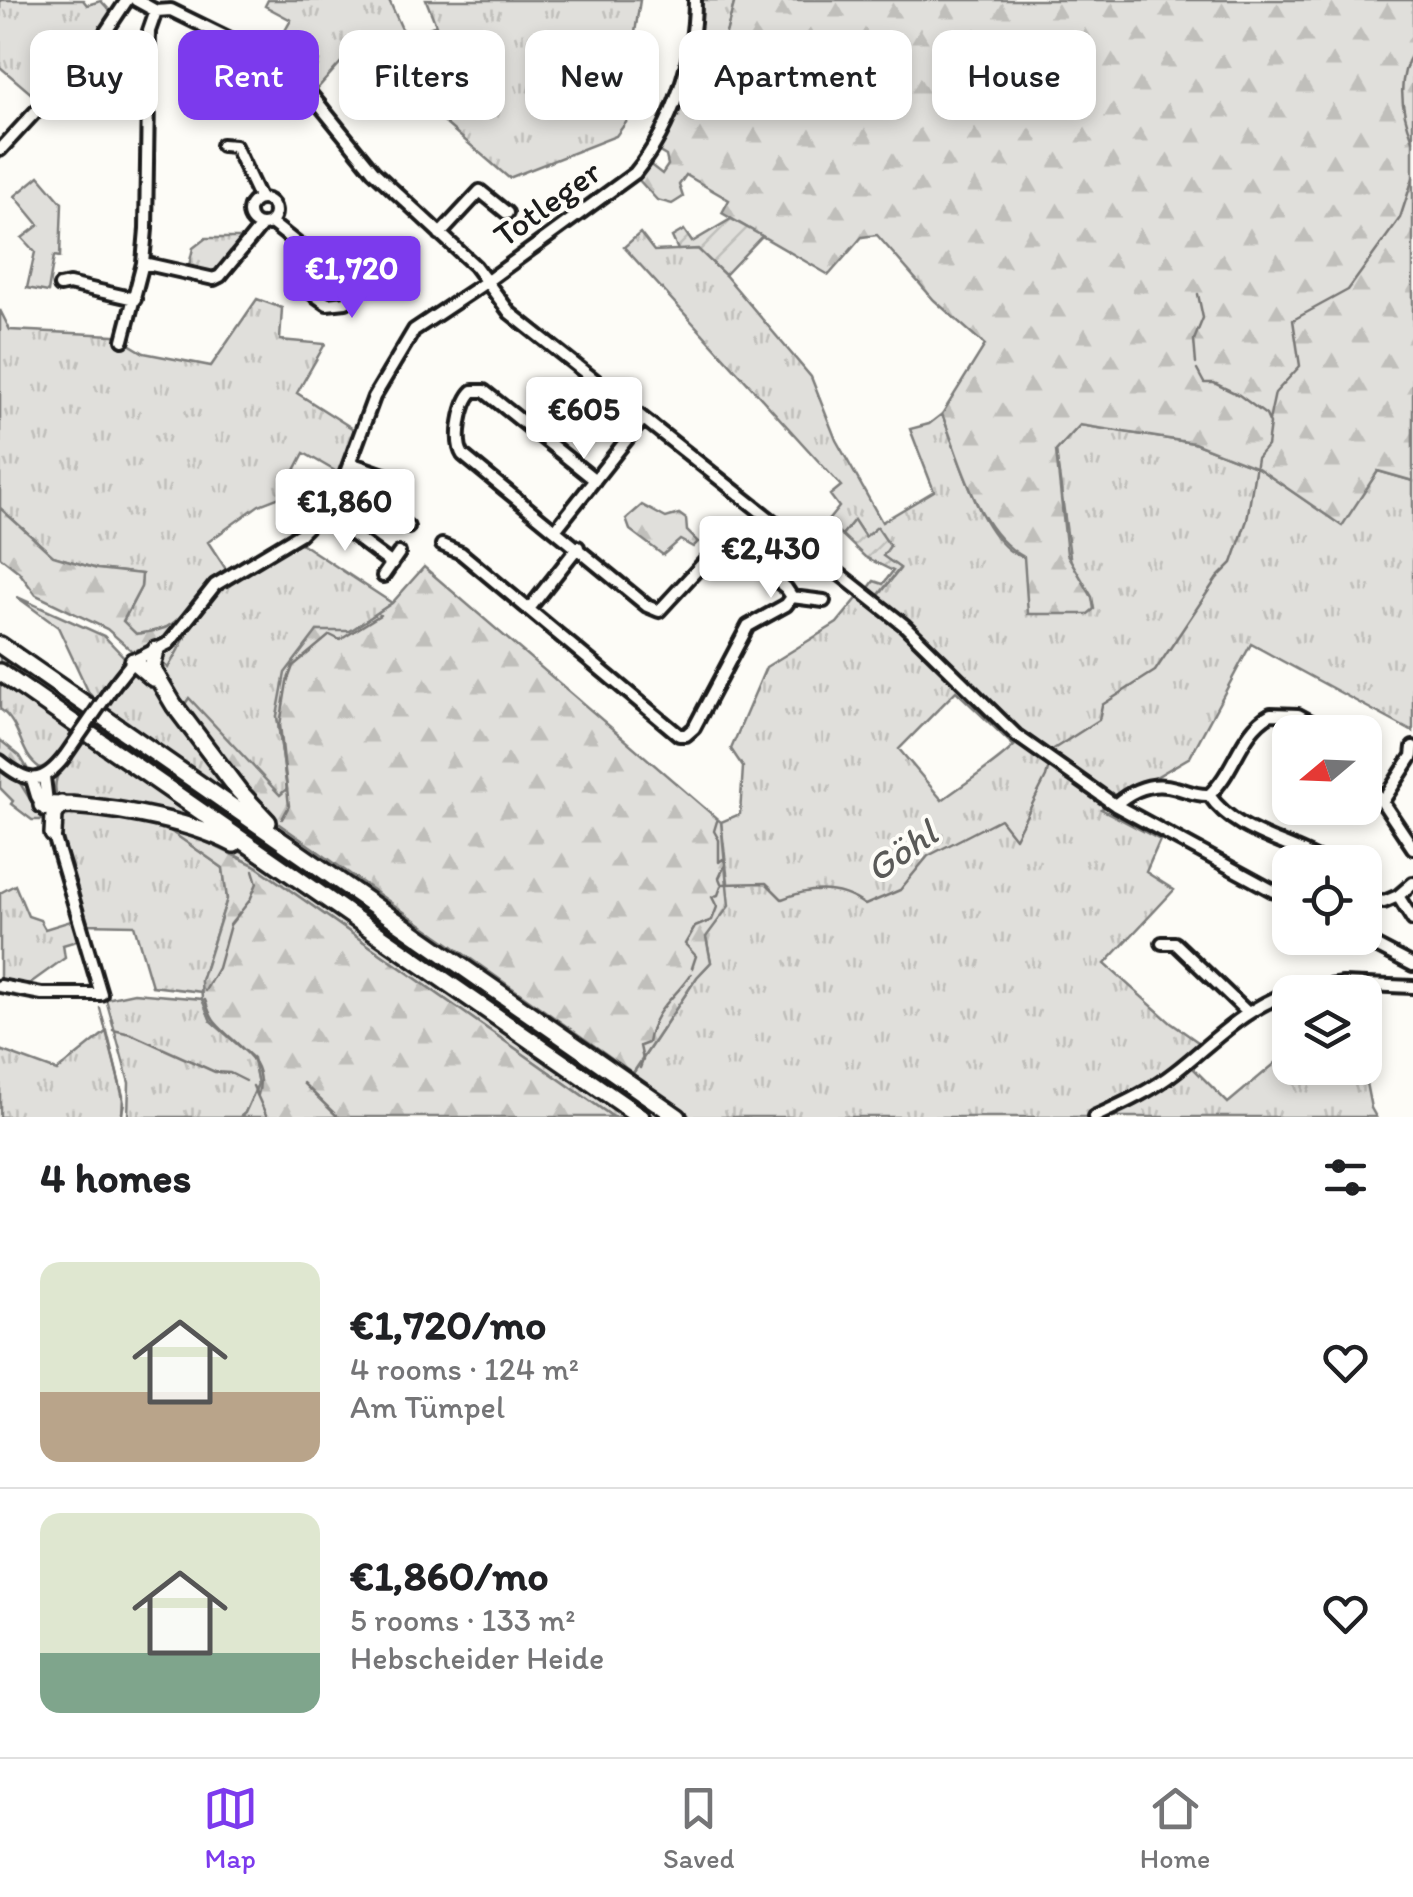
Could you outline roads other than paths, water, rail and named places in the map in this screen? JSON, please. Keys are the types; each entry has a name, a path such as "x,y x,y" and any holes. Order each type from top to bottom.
{"highway":[{"path":"0,644 678,1117"},
{"path":"156,650 152,668 163,688 249,804 295,850"},
{"path":"133,660 163,688"},
{"path":"0,672 641,1117"},
{"path":"77,685 106,718"},
{"path":"50,807 188,826 262,854"},
{"path":"50,807 54,834"}],"street":[{"path":"0,150 97,45 127,0"},
{"path":"136,0 156,10 171,10 290,70 373,171 475,266 510,313 904,626 1016,735 1114,805 1272,890"},
{"name":"Totleger","path":"322,512 350,463 374,397 414,330 632,176 652,152 676,100 695,0"},
{"path":"123,340 135,299 146,229 148,31 156,10"},
{"path":"222,145 235,146 260,199"},
{"path":"440,234 480,190 507,212"},
{"path":"142,263 214,280 220,276 266,223 275,215 274,206 260,199 250,206 254,222 266,223 319,261"},
{"path":"334,248 362,267 364,276 346,302 327,304 306,288 319,261 334,248"},
{"path":"60,286 70,284 135,299"},
{"path":"594,480 484,391 473,391 466,397 459,450 658,611 708,558 738,550 765,516"},
{"path":"556,529 643,419"},
{"path":"350,463 387,476 401,486 388,512 408,528"},
{"path":"38,778 64,756 133,660 172,640 215,585 293,538 322,512 392,564"},
{"path":"442,545 461,553 673,732 686,735 694,728 748,626 786,605 792,597"},
{"path":"529,609 578,547"},
{"path":"738,550 792,597 824,601"},
{"path":"383,576 399,553"},
{"path":"1114,805 1139,789 1158,785 1197,796 1208,794 1222,783 1261,720 1271,714 1294,715"},
{"path":"1413,746 1412,756 1383,802 1413,848"},
{"path":"0,761 16,774 38,778"},
{"path":"38,778 50,807"},
{"path":"1208,794 1220,810 1241,825 1286,845"},
{"path":"0,986 42,994 101,994 54,834"},
{"path":"1382,901 1398,896 1413,883"},
{"path":"1398,896 1413,920"},
{"path":"1162,943 1175,943 1248,1013"},
{"path":"1382,949 1413,965"},
{"path":"1382,986 1413,987"},
{"path":"1094,1117 1172,1074 1248,1013 1272,1002"}],"waterway":[{"name":"Göhl","path":"1413,52 1402,85 1413,140"},
{"name":"Göhl","path":"1269,421 1275,393 1300,366 1293,320 1348,290 1400,218 1413,178"},
{"name":"Göhl","path":"1196,364 1194,340 1203,318 1198,294"},
{"name":"Göhl","path":"1051,753 1099,720 1102,705 1155,671 1217,578 1232,563 1247,520 1257,458 1267,446 1270,424 1266,415 1239,395 1214,383 1204,383 1197,370"},
{"name":"Göhl","path":"282,819 289,806 280,725 293,666 330,635 340,640 380,615"},
{"name":"Göhl","path":"692,968 696,956 685,944 695,927 712,920 717,907 712,897 718,895 722,884 766,883 782,899 804,892 835,892 865,905 900,890 928,856 1000,819 1015,838 1049,766"},
{"path":"717,821 714,831 719,840 719,862 723,859 726,863 719,878 721,883"},
{"name":"Göhl","path":"205,991 218,968 230,925 250,900 257,883 253,870"},
{"name":"Göhl","path":"640,1068 640,1046 648,1043 659,1012 691,974"},
{"name":"Göhl","path":"205,1000 215,1022 254,1062 260,1082 258,1095"},
{"path":"100,1008 123,1096 122,1117"},
{"path":"113,1030 246,1081"},
{"path":"303,1083 338,1117"},
{"path":"253,1086 267,1117"}]}
